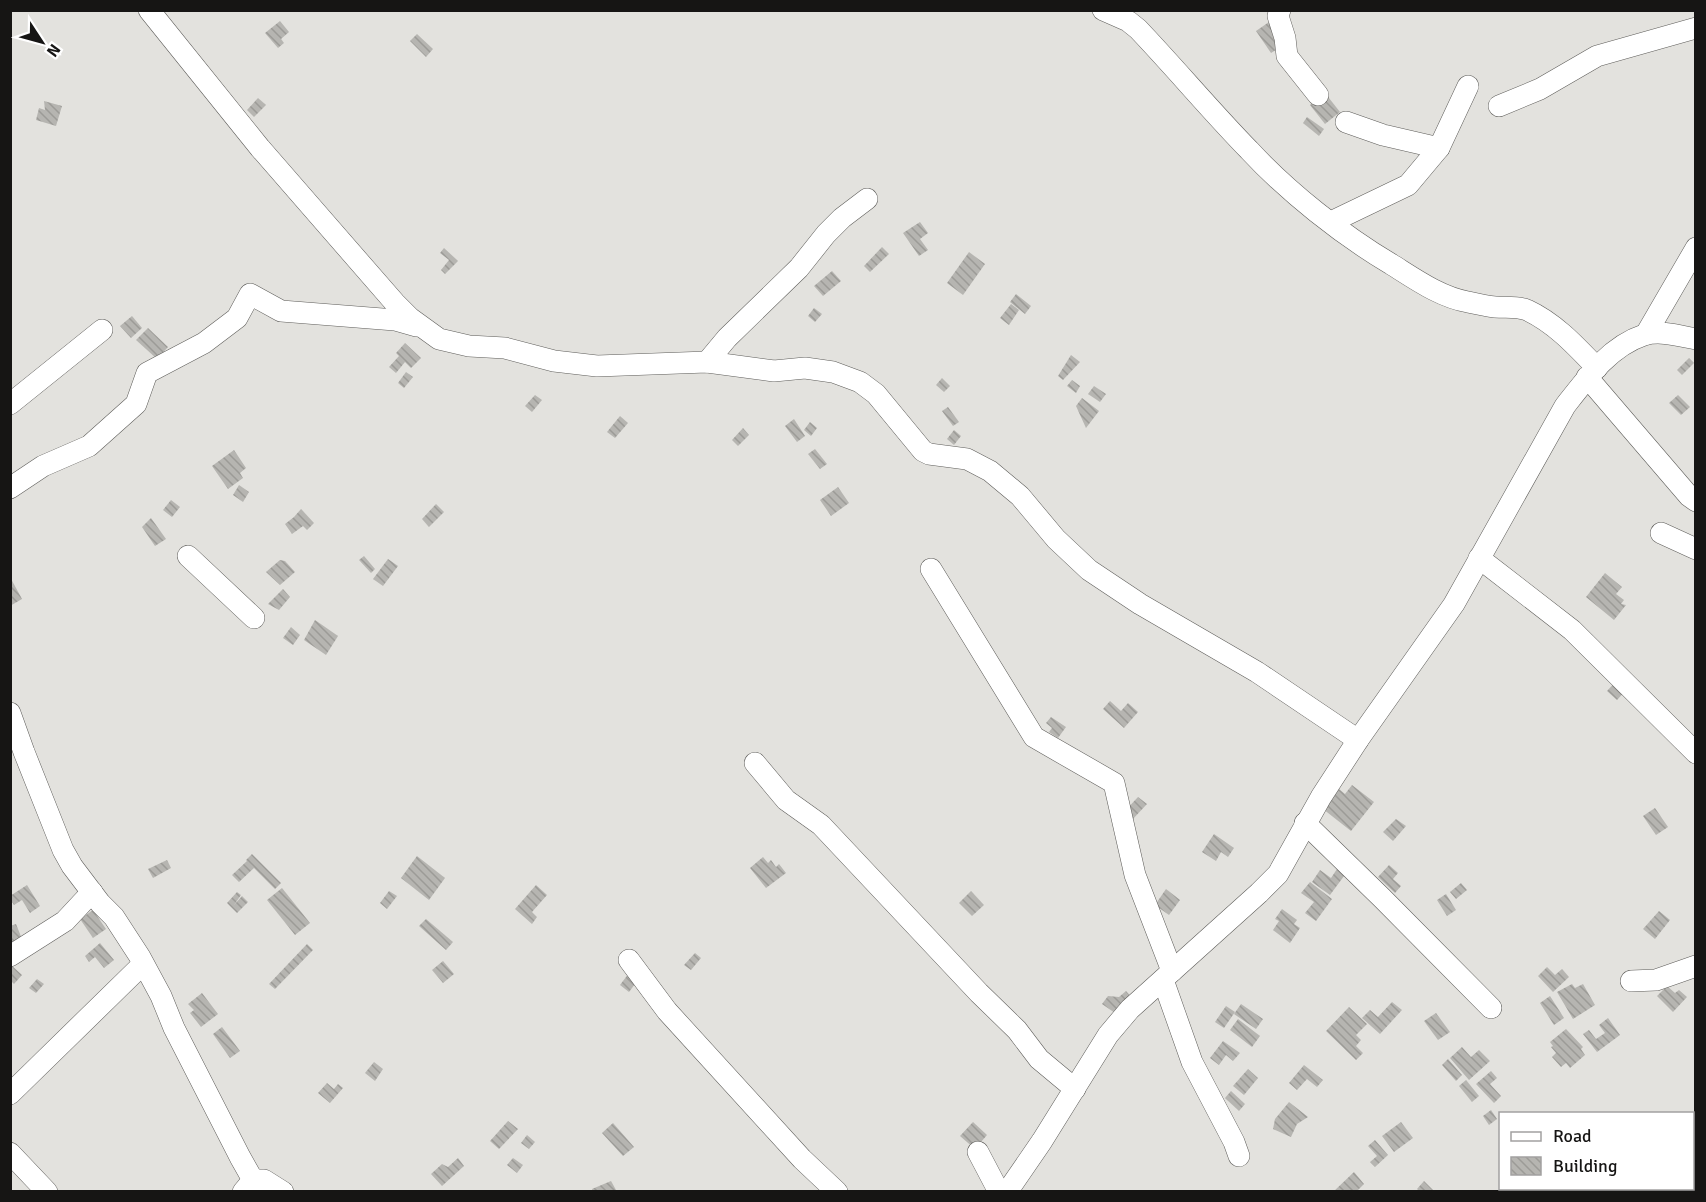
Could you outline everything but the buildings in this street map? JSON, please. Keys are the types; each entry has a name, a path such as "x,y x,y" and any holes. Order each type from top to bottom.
{"street":[{"path":"149,10 276,168 395,303 424,329 443,340 469,346 505,348 554,362 597,366 707,362 774,371 805,368 833,372 860,382 890,410 922,451 967,459 990,471 1020,496 1070,553 1096,574 1140,604 1257,672 1358,740"},
{"path":"1103,10 1128,21 1138,29 1250,152 1296,195 1389,263 1436,291 1469,302 1529,311 1573,342 1592,373 1695,501"},
{"path":"1280,10 1278,16 1285,38 1287,56 1318,96"},
{"path":"1499,106 1540,89 1597,56 1695,28"},
{"path":"1331,222 1408,185 1439,148 1468,86"},
{"path":"1346,122 1383,135 1439,148"},
{"path":"707,362 799,268 826,234 842,218 867,200"},
{"path":"1646,334 1695,248"},
{"path":"10,488 43,466 89,446 136,404 147,373 204,343 237,318 250,294 281,311 395,320 424,329"},
{"path":"10,404 102,330"},
{"path":"978,1152 998,1190 1042,1141 1108,1035 1130,1009 1278,874 1305,823 1358,740 1454,604 1565,406 1592,373 1622,346 1646,334 1672,334 1695,339"},
{"path":"1660,533 1695,549"},
{"path":"188,556 254,618"},
{"path":"1479,558 1572,630 1695,753"},
{"path":"931,570 1034,737 1114,783 1135,875 1192,1062 1239,1156"},
{"path":"10,713 63,850 72,866 114,917 143,964 161,996 174,1028 254,1188 264,1180 283,1191"},
{"path":"756,763 786,800 821,825 1017,1030 1039,1059 1075,1089"},
{"path":"1305,823 1491,1008"},
{"path":"10,956 65,921 92,892"},
{"path":"629,960 667,1011 802,1159 837,1191"},
{"path":"10,1094 143,964"},
{"path":"1631,981 1656,980 1695,966"},
{"path":"10,1153 47,1191"}]}
